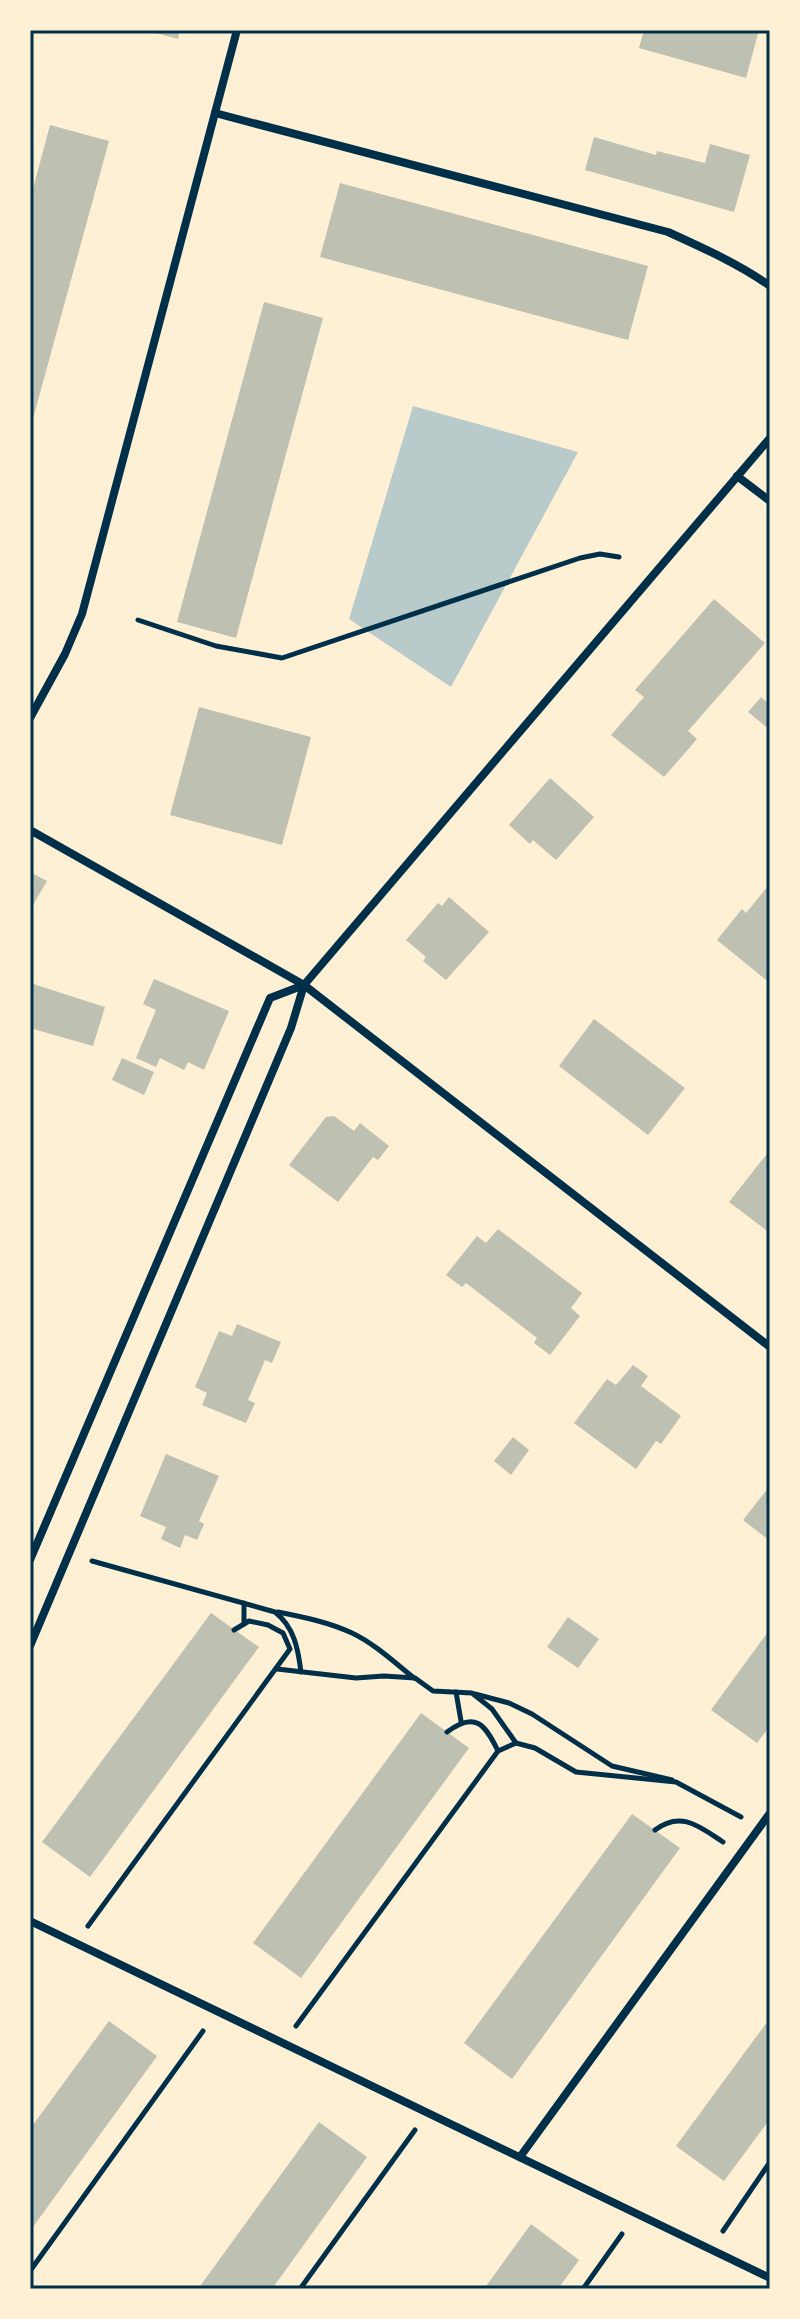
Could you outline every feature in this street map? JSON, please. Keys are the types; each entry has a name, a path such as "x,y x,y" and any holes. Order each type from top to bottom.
{"street":[{"path":"30,718 65,654 82,614 237,30"},
{"path":"215,113 668,232 770,286"},
{"path":"30,1646 291,1028 304,985 770,438"},
{"path":"737,476 770,501"},
{"path":"30,830 304,985 770,1347"},
{"path":"30,1560 270,998 304,985"},
{"path":"520,2157 770,1813"},
{"path":"30,1921 770,2278"}],"path":[{"path":"138,620 216,646 282,658 580,558 600,554 619,557"},
{"path":"69,1555 314,1620 354,1634 433,1691 472,1693 509,1703 532,1714 612,1766 667,1777 759,1828"},
{"path":"244,1603 244,1624"},
{"path":"275,1612 286,1620 294,1636 301,1672"},
{"path":"75,1943 290,1649 283,1633 259,1623 249,1621 234,1630"},
{"path":"276,1669 356,1678 415,1678"},
{"path":"456,1692 461,1721"},
{"path":"472,1693 492,1709 516,1743"},
{"path":"447,1732 461,1721 472,1721 488,1729 498,1751"},
{"path":"284,2043 498,1751 516,1743 535,1748 576,1772 676,1782"},
{"path":"655,1830 665,1823 681,1820 699,1827 741,1853"},
{"path":"30,2271 217,2011"},
{"path":"300,2289 427,2113"},
{"path":"710,2249 770,2162"},
{"path":"583,2289 637,2213"}],"shaded area":[{"path":"413,406 578,452 451,687 349,619"}],"building":[{"path":"145,30 180,30 178,39"},
{"path":"644,30 759,30 746,78 639,48"},
{"path":"50,125 109,141 31,426 30,200"},
{"path":"594,137 656,155 657,151 705,163 710,144 750,155 734,212 585,170"},
{"path":"340,183 648,266 628,340 320,257"},
{"path":"264,302 323,318 236,638 177,622"},
{"path":"714,599 765,643 688,731 697,739 664,777 611,735 644,697 635,690"},
{"path":"761,697 770,705 770,730 748,712"},
{"path":"199,707 311,737 282,845 170,815"},
{"path":"550,778 594,817 556,860 533,840 530,844 509,825"},
{"path":"30,872 47,881 30,910"},
{"path":"768,886 770,983 717,940 742,909 746,913"},
{"path":"449,897 489,932 446,980 423,961 426,957 406,940 438,903 442,906"},
{"path":"154,979 229,1011 204,1070 188,1062 184,1070 160,1058 156,1067 136,1058 156,1010 143,1004"},
{"path":"30,983 105,1007 93,1046 30,1028"},
{"path":"594,1019 685,1088 648,1135 559,1066"},
{"path":"122,1058 154,1072 144,1095 112,1080"},
{"path":"334,1116 354,1131 360,1123 389,1146 378,1160 373,1157 338,1202 289,1165 326,1117"},
{"path":"770,1150 770,1233 729,1202"},
{"path":"498,1229 582,1293 571,1308 580,1316 550,1355 534,1343 537,1338 466,1283 462,1287 446,1275 477,1236 486,1243"},
{"path":"237,1324 281,1342 272,1363 265,1360 248,1400 255,1403 246,1423 202,1405 207,1393 195,1387 219,1331 232,1336"},
{"path":"633,1365 648,1376 641,1386 681,1416 661,1444 656,1441 636,1469 574,1423 607,1379 616,1385"},
{"path":"513,1437 529,1450 511,1475 494,1461"},
{"path":"166,1454 219,1476 199,1521 204,1524 197,1540 185,1535 180,1548 161,1539 166,1527 140,1516"},
{"path":"770,1486 770,1541 743,1520"},
{"path":"211,1613 259,1647 90,1877 42,1842"},
{"path":"568,1617 599,1639 578,1668 547,1647"},
{"path":"770,1629 770,1726 757,1743 711,1710"},
{"path":"421,1713 469,1748 301,1978 253,1943"},
{"path":"632,1814 680,1848 512,2079 464,2043"},
{"path":"770,2018 770,2119 724,2181 676,2146"},
{"path":"109,2021 157,2056 30,2231 30,2129"},
{"path":"319,2122 367,2157 272,2289 198,2289"},
{"path":"531,2224 579,2260 558,2289 484,2289"}]}
